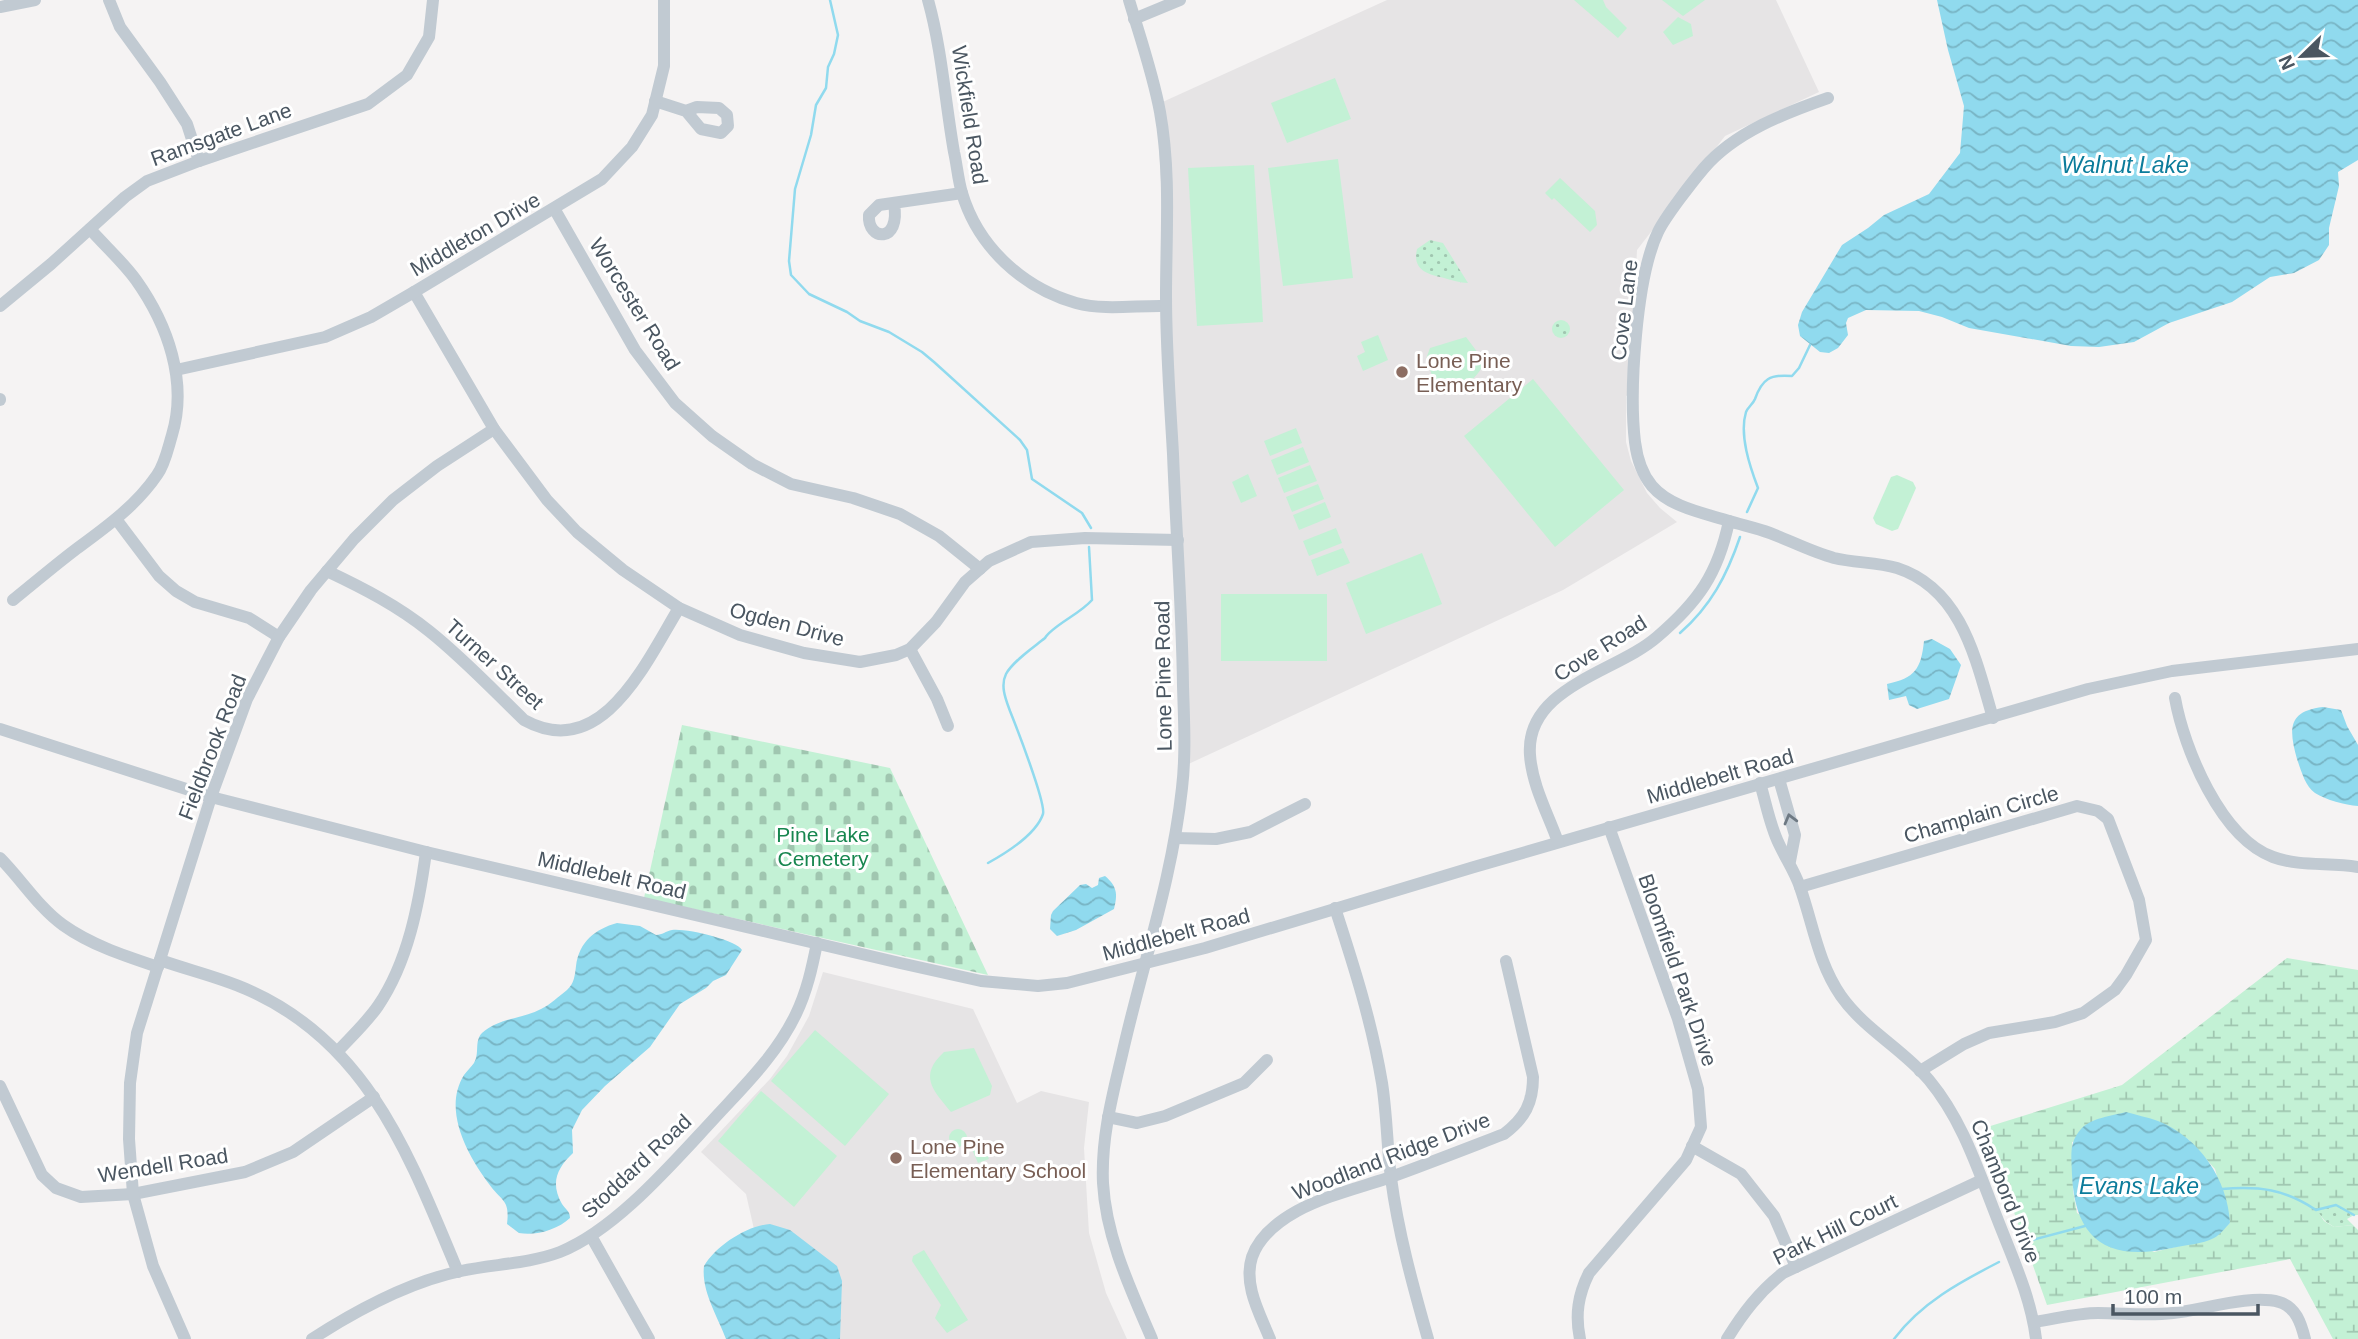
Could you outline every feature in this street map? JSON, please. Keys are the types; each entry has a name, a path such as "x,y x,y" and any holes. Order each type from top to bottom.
{"street":[{"path":"0,7 35,0"},
{"path":"109,0 120,27 187,124 200,161"},
{"name":"Ramsgate Lane","path":"0,306 147,181 368,104 407,75 429,37 433,0"},
{"name":"Middleton Drive","path":"176,370 326,337 371,317 555,210 602,179 632,147 652,115 664,66 664,0"},
{"name":"Wickfield Road","path":"928,0 941,56 962,193 993,250 1043,290 1077,303 1097,306 1166,306"},
{"name":"Lone Pine Road","path":"1129,0 1160,112 1165,149 1166,306 1182,622 1185,748 1175,838 1161,908 1143,965 1108,1116 1103,1172 1107,1216 1115,1247 1152,1339"},
{"path":"1135,19 1180,0"},
{"name":"Cove Lane","path":"1728,521 1663,497 1651,485 1638,460 1634,428 1634,386 1640,297 1649,255 1658,230 1705,167 1729,144 1763,125 1828,98"},
{"path":"655,101 686,111"},
{"path":"894,204 962,193"},
{"name":"Worcester Road","path":"555,210 635,350 675,403 712,436 752,464 791,484 853,498 900,513 939,536 980,569"},
{"path":"13,600 116,519 159,473 177,418 179,396 176,370 158,317 136,280 90,229"},
{"name":"Ogden Drive","path":"414,292 494,429 547,500 577,532 623,570 679,608 740,635 804,653 860,662 895,655 910,649 936,622 965,582 989,561 1031,542 1085,538 1178,540"},
{"name":"Fieldbrook Road","path":"185,1339 153,1266 133,1194 129,1139 130,1083 137,1032 211,797 247,699 279,637 327,571 393,500 437,466 494,429"},
{"path":"116,519 159,576 176,591 195,602 249,618 279,637"},
{"path":"1728,521 1766,531 1836,558 1886,565 1916,575 1936,591 1954,611 1967,635 1975,651 1993,718"},
{"name":"Cove Road","path":"1558,842 1537,787 1530,754 1537,724 1547,707 1564,691 1632,656 1657,638 1693,602 1713,574 1724,545 1728,521"},
{"name":"Turner Street","path":"327,571 366,589 405,613 431,632 524,720 556,732 597,719 621,699 679,608"},
{"path":"910,649 948,726"},
{"name":"Middlebelt Road","path":"0,729 211,797 426,852 900,963 1005,984 1038,986 1067,983 1143,965 2088,688 2140,677 2358,649"},
{"path":"2175,698 2179,720 2202,775 2230,827 2244,840 2259,851 2290,862 2358,867"},
{"name":"Chambord Drive","path":"1779,779 1794,835 1790,861"},
{"name":"Chambord Drive","path":"1760,783 1779,844 1790,861 1800,887 1825,968 1842,997 1862,1021 1929,1079 1954,1116 2016,1266 2034,1322 2036,1339"},
{"path":"1175,838 1216,839 1250,832 1305,804"},
{"name":"Champlain Circle","path":"1800,887 2077,806 2098,811 2108,819 2139,900 2146,940 2121,982 2103,1000 2083,1013 2055,1022 1989,1033 1964,1044 1920,1071"},
{"name":"Bloomfield Park Drive","path":"1580,1339 1577,1307 1580,1290 1589,1273 1686,1160 1700,1127 1698,1089 1678,1019 1609,827"},
{"path":"338,1051 378,1006 404,954 420,893 426,852"},
{"path":"0,858 61,924 84,938 117,953 246,989 300,1019 338,1051 374,1097 408,1154 458,1272"},
{"path":"1335,908 1366,1006 1374,1041 1388,1126 1391,1177 1398,1217 1428,1339"},
{"name":"Stoddard Road","path":"312,1339 357,1312 410,1288 458,1272 523,1262 557,1253 591,1236 658,1178 766,1062 795,1015 811,977 817,943"},
{"name":"Woodland Ridge Drive","path":"1270,1339 1251,1293 1252,1256 1264,1237 1280,1222 1298,1210 1504,1134 1523,1117 1530,1105 1533,1085 1530,1058 1506,961"},
{"path":"1108,1116 1137,1123 1165,1116 1244,1083 1267,1060"},
{"name":"Wendell Road","path":"0,1086 42,1175 56,1188 81,1197 133,1194 245,1172 293,1152 374,1097"},
{"path":"1692,1146 1741,1174 1774,1216 1796,1267"},
{"name":"Park Hill Court","path":"1727,1339 1745,1311 1764,1289 1783,1273 1982,1180"},
{"path":"591,1236 649,1339"},
{"path":"2034,1322 2097,1313 2172,1313 2258,1299 2277,1301 2293,1310 2301,1323 2305,1339"}],"shaded area":[{"name":"Lone Pine Elementary","path":"1387,0 1776,0 1819,92 1725,136 1637,250 1630,394 1626,396 1626,442 1631,461 1647,493 1677,522 1563,590 1182,767 1172,350 1156,105"},
{"name":"Lone Pine Elementary School","path":"823,972 973,1009 1017,1103 1041,1091 1089,1102 1084,1148 1089,1233 1106,1293 1127,1339 779,1339 746,1194 701,1152 770,1079 787,1056 809,1016"}],"green space":[{"path":"1574,0 1603,0 1606,7 1627,28 1618,38"},
{"path":"1662,0 1705,0 1683,16"},
{"path":"1678,17 1691,24 1693,36 1673,45 1663,32"},
{"path":"1335,78 1351,119 1287,143 1271,103"},
{"path":"1338,159 1353,278 1283,286 1268,168"},
{"path":"1254,165 1263,322 1197,326 1188,168"},
{"path":"1560,178 1595,211 1597,225 1590,232 1554,198 1552,200 1545,193"},
{"path":"1430,240 1443,243 1468,283 1422,270 1417,262 1417,249"},
{"path":"1557,320 1565,320 1570,329 1568,336 1557,338 1552,333 1552,325"},
{"path":"1378,335 1388,360 1363,371 1357,356 1365,352 1361,342"},
{"path":"1466,337 1478,353 1482,367 1463,385 1437,389 1426,359 1430,348"},
{"path":"1533,379 1624,490 1555,547 1464,436"},
{"path":"1296,428 1302,443 1270,456 1264,441"},
{"path":"1303,447 1309,462 1277,475 1271,460"},
{"path":"1310,465 1317,481 1284,493 1278,478"},
{"path":"1248,474 1257,496 1241,503 1232,482"},
{"path":"1897,475 1913,482 1916,488 1898,529 1892,531 1876,524 1873,518 1891,477"},
{"path":"1318,484 1324,499 1292,512 1286,497"},
{"path":"1325,502 1331,517 1299,530 1293,515"},
{"path":"1336,528 1342,543 1309,556 1303,541"},
{"path":"1343,548 1350,563 1317,576 1311,560"},
{"path":"1422,553 1442,604 1366,634 1346,583"},
{"path":"1221,594 1327,594 1327,661 1221,661"},
{"name":"Pine Lake Cemetery","path":"682,725 890,768 988,975 644,898"},
{"path":"2287,958 2358,970 2358,1215 2336,1205 2317,1210 2324,1221 2334,1227 2353,1225 2358,1230 2358,1339 2333,1339 2290,1259 2047,1305 1984,1128 2122,1085","holes":["2159,1122 2189,1140 2215,1169 2230,1223 2213,1238 2154,1252 2077,1213 2073,1191 2072,1142"]},
{"path":"815,1030 889,1094 845,1146 771,1081"},
{"path":"974,1048 992,1086 990,1095 951,1112 934,1090 930,1076 932,1068 944,1052"},
{"path":"761,1091 837,1156 794,1207 718,1141"},
{"path":"954,1129 962,1129 967,1138 965,1145 954,1147 949,1142 949,1134"},
{"path":"981,1140 989,1159 978,1163 970,1145"},
{"path":"2336,1205 2354,1215 2347,1219 2353,1225 2334,1227 2316,1210"},
{"path":"924,1250 968,1320 947,1333 935,1318 941,1305 912,1261 913,1256"}],"water":[{"name":"Walnut Lake","path":"1937,0 2358,0 2358,160 2338,172 2339,186 2329,228 2329,245 2319,260 2294,273 2270,277 2232,302 2169,323 2134,342 2099,347 2071,346 1969,328 1919,311 1866,310 1848,318 1848,335 1838,348 1829,353 1820,352 1800,336 1798,325 1802,312 1842,245 1884,215 1929,194 1960,153 1964,106"},
{"path":"1932,639 1950,649 1961,665 1949,699 1917,709 1909,705 1906,696 1889,700 1887,684 1904,679 1915,671 1921,659 1924,641"},
{"path":"2323,707 2341,710 2358,745 2358,806 2336,802 2315,793 2300,768 2293,739 2294,724 2303,713"},
{"path":"1105,876 1116,891 1114,909 1076,930 1057,936 1050,929 1053,911 1080,885 1086,884 1092,888 1098,885 1099,878"},
{"path":"617,923 640,926 656,935 672,930 699,933 731,942 742,950 726,975 680,1004 650,1047 582,1110 572,1130 573,1153 559,1170 556,1183 558,1196 570,1218 546,1231 519,1233 507,1224 504,1201 481,1173 460,1132 456,1103 458,1089 476,1059 478,1040 482,1033 495,1024 541,1009 567,990 573,982 584,943 595,933"},
{"name":"Evans Lake","path":"2126,1112 2173,1128 2209,1162 2224,1191 2230,1223 2216,1237 2205,1242 2150,1252 2130,1252 2100,1242 2088,1231 2075,1198 2072,1145 2081,1129 2090,1122"},
{"path":"770,1224 790,1230 837,1266 842,1281 840,1339 726,1339 705,1285 704,1266 716,1251 732,1238"}],"waterway":[{"path":"830,0 838,35 828,67 826,88 816,105 811,135 795,189 789,261 791,275 809,294 860,321 889,332 934,362 1020,440 1027,450 1032,479 1082,513 1091,528"},
{"path":"1747,512 1758,488 1745,441 1746,412 1764,382 1772,377 1792,376 1810,345"},
{"path":"1680,633 1701,612 1717,589 1740,537"},
{"path":"988,863 1027,836 1043,814 1035,781 1005,698 1004,679 1019,659 1092,600 1089,547"},
{"path":"2222,1189 2271,1190 2293,1197 2316,1210 2336,1205 2354,1215"},
{"path":"2021,1243 2085,1226"},
{"path":"1894,1339 1929,1304 1999,1262"}],"place":[{"name":"Lone Pine Elementary","path":"1402,372"},
{"name":"Lone Pine Elementary School","path":"896,1158"}]}
